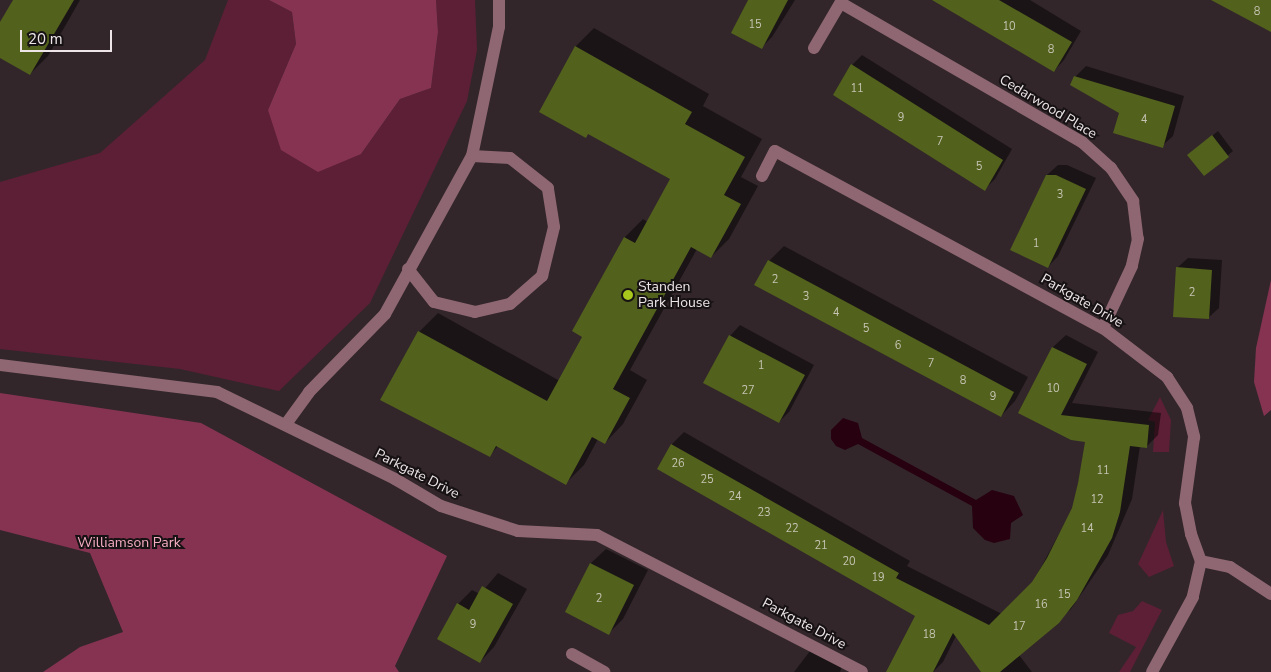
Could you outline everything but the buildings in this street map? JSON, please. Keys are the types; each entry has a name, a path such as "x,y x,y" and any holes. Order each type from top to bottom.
{"street":[{"path":"286,424 309,392 386,314 408,269 472,156 499,27 498,0"},
{"name":"Cedarwood Place","path":"814,48 841,1 1082,142 1111,168 1133,201 1138,239 1132,266 1103,328"},
{"name":"Parkgate Drive","path":"762,176 775,151 1103,328 1167,377 1186,408 1194,437 1185,503 1190,534 1201,561"},
{"path":"408,269 434,302 475,312 510,304 542,276 554,227 548,188 510,158 472,156"},
{"name":"Parkgate Drive","path":"0,366 217,392 286,424 395,479 441,506 518,530 597,535 862,672"},
{"path":"1152,672 1192,597 1201,561 1230,567 1264,586 1271,594"},
{"path":"572,654 604,672"}],"shaded area":[{"path":"228,0 269,0 292,12 296,44 268,110 361,154 400,99 431,88 438,32 436,0 475,0 477,50 467,101 370,303 279,391 180,369 0,349 0,182 100,153 205,60"},
{"path":"1160,397 1171,420 1169,452 1153,452 1155,422 1148,420"},
{"path":"843,418 858,423 862,438 976,500 992,490 1014,496 1023,515 1011,523 1010,539 994,543 985,540 973,528 972,506 858,444 845,450 836,446 831,439 831,430"},
{"path":"1163,510 1166,542 1174,566 1149,577 1138,564"},
{"path":"1142,601 1162,610 1130,672 1119,672 1136,647 1109,633 1118,615 1133,611"}],"green space":[{"path":"269,0 436,0 438,32 431,88 400,99 361,154 318,172 281,150 268,110 296,44 292,12"},
{"path":"1271,280 1271,410 1264,416 1254,382 1256,348"},
{"name":"Williamson Park","path":"0,393 201,423 447,556 395,666 399,672 43,672 80,647 123,632 90,553 0,530"}],"place":[{"name":"Standen Park House","path":"628,295"}]}
